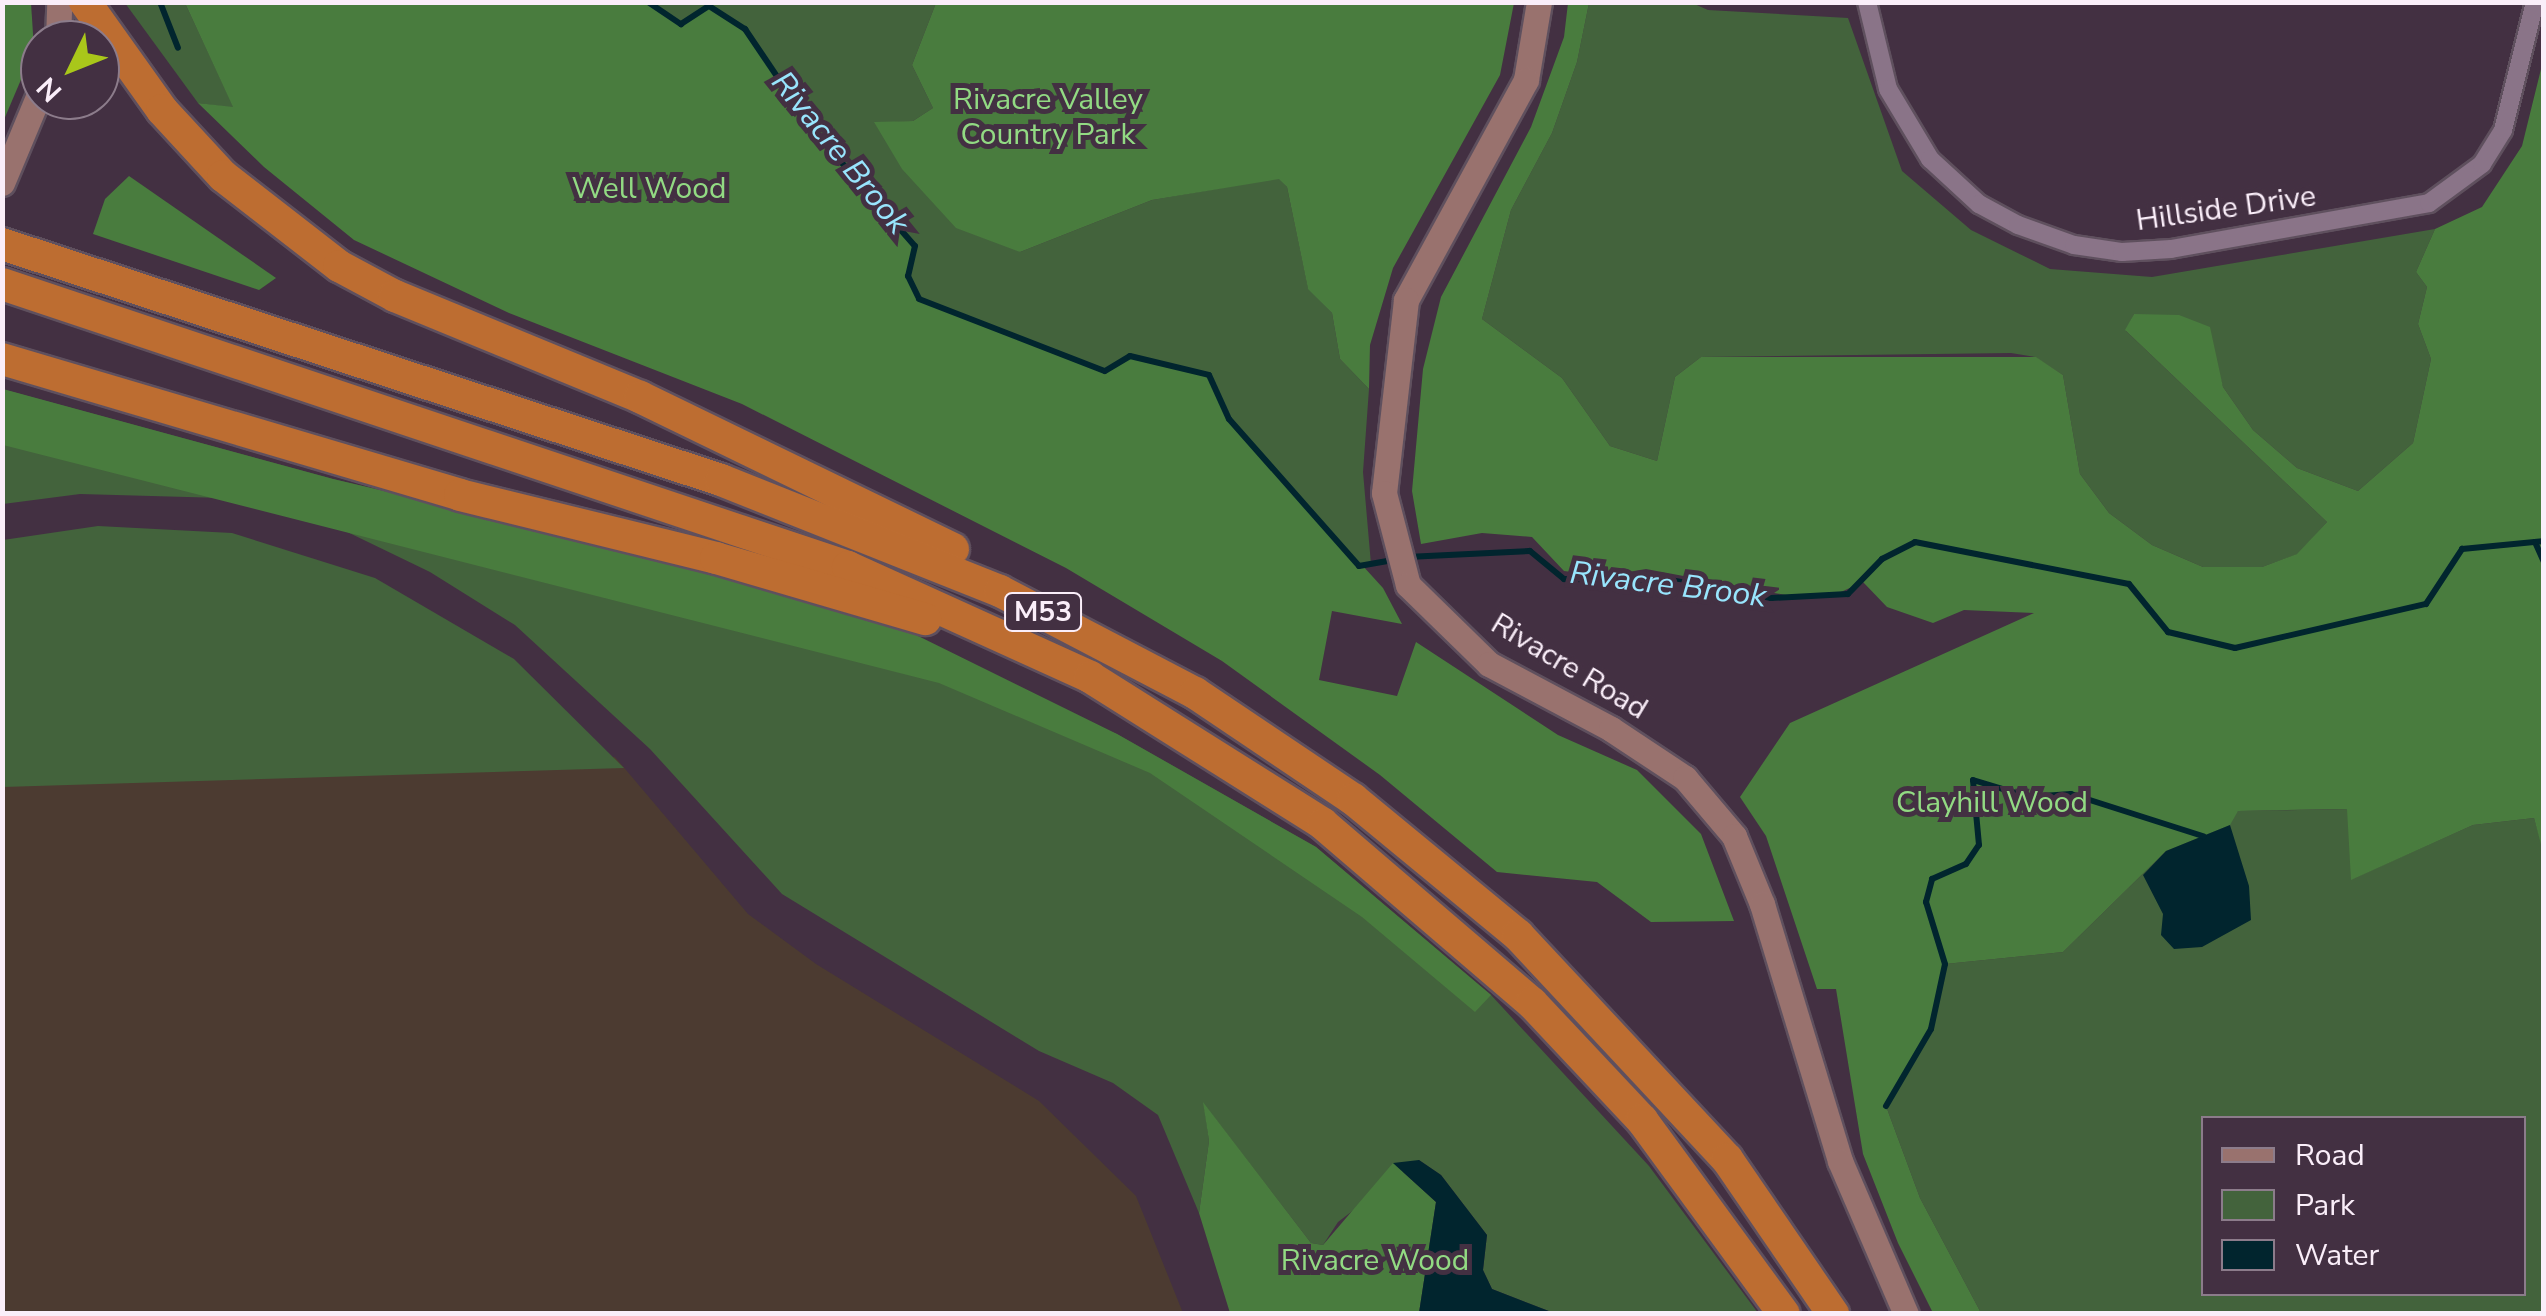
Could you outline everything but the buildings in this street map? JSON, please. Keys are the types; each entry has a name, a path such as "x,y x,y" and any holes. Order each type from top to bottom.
{"highway":[{"path":"85,2 162,110 223,176 339,266 394,296 640,397 998,571 1117,649"},
{"name":"M53","path":"2,244 721,480 984,584 1117,649 1264,736 1518,935 1727,1159 1833,1314"},
{"name":"M53","path":"13,288 848,567 1090,677 1323,824 1532,1003 1642,1120 1784,1314"},
{"path":"2,358 460,495 716,558 919,617 1090,677"}],"main road":[{"name":"Rivacre Road","path":"1539,2 1526,80 1406,300 1384,492 1408,585 1489,664 1611,729 1684,778 1734,836 1762,904 1840,1161 1906,1314"},
{"path":"2,183 28,120"}],"street":[{"name":"Hillside Drive","path":"1867,2 1888,90 1930,158 1979,204 2018,225 2074,245 2122,252 2170,250 2429,204 2482,164 2503,130 2535,2"}],"shaded area":[{"path":"615,757 748,914 816,964 1039,1101 1136,1196 1183,1313 3,1313 2,783"}],"green space":[{"path":"3,2 31,3 32,20 20,20 20,82 3,122"},
{"name":"Well Wood","path":"648,2 681,24 709,6 745,29 813,130 915,246 908,275 919,299 1104,370 1130,356 1209,375 1229,419 1383,588 1402,624 1332,611 1319,680 1397,696 1416,642 1558,735 1637,770 1701,834 1734,921 1651,922 1597,882 1497,872 1380,775 1222,661 1066,568 742,404 509,313 354,240 264,167 198,103 233,107 185,3"},
{"path":"125,3 185,3 234,108 198,103"},
{"path":"648,3 936,3 912,65 933,108 913,121 875,123 1020,252 1152,200 1279,178 1287,187 1308,288 1332,313 1340,359 1369,389 1363,472 1371,564 1359,566 1229,419 1209,375 1105,371 919,299 745,30 681,24"},
{"name":"Rivacre Valley Country Park","path":"936,3 1514,3 1500,75 1393,268 1370,345 1369,389 1340,359 1332,313 1308,289 1287,187 1279,179 1152,200 1020,252 956,228 902,169 874,122 913,121 933,108 912,65"},
{"name":"Clayhill Wood","path":"1568,3 1589,3 1577,62 1552,133 1511,210 1482,319 1562,378 1610,446 1657,461 1675,377 1701,357 2036,357 2063,375 2080,474 2109,513 2152,545 2203,567 2262,567 2297,554 2327,522 2125,330 2134,314 2179,315 2210,327 2223,387 2253,430 2297,468 2358,491 2413,443 2431,359 2418,324 2427,287 2416,272 2435,229 2482,207 2522,146 2543,61 2543,852 2534,818 2473,825 2351,880 2347,809 2238,811 2230,825 2166,851 2063,952 1945,964 1931,1029 1886,1106 1920,1198 1981,1313 1933,1313 1898,1243 1863,1154 1836,989 1817,989 1766,836 1740,797 1790,723 2034,613 1964,610 1933,623 1887,607 1863,582 1832,596 1791,596 1646,569 1604,576 1564,571 1532,537 1482,533 1421,544 1412,491 1423,369 1441,297 1531,127 1564,37"},
{"path":"1589,3 1692,3 1708,10 1848,18 1902,171 1971,230 2050,269 2152,277 2435,229 2416,272 2427,287 2418,324 2431,359 2413,443 2358,491 2297,468 2253,430 2223,387 2212,348 2134,314 2126,331 2327,522 2298,554 2262,567 2203,567 2152,545 2109,513 2080,474 2063,375 2035,357 2011,353 1701,357 1675,377 1657,461 1610,446 1562,378 1482,319 1511,210 1552,133 1577,62"},
{"path":"129,176 276,278 259,290 93,234 105,199"},
{"path":"2,389 333,479 655,555 1117,734 1316,847 1491,995 1649,1166 1758,1313 1554,1313 1492,1289 1483,1270 1487,1235 1441,1175 1419,1160 1338,1222 1323,1245 1311,1243 1204,1104 1209,1141 1199,1213 1158,1115 1113,1083 1039,1051 782,894 650,749 515,625 430,572 337,527 223,498 80,494 3,504"},
{"path":"3,389 333,479 655,555 904,629 1117,734 1316,847 1491,995 1475,1012 1362,917 1150,773 939,683 3,445"},
{"path":"98,526 232,533 375,578 514,659 624,768 3,787 3,540"},
{"path":"2348,809 2352,879 2473,825 2534,818 2544,852 2543,1313 1981,1313 1920,1198 1886,1106 1931,1029 1945,964 2063,952 2166,851 2238,811"},
{"name":"Rivacre Wood","path":"1203,1102 1311,1243 1323,1245 1393,1163 1436,1202 1419,1313 1230,1313 1199,1213 1209,1141"}],"water":[{"path":"2230,825 2249,886 2251,920 2202,947 2174,949 2161,935 2163,914 2143,875 2166,851"},
{"path":"1419,1160 1441,1175 1487,1235 1483,1270 1492,1289 1554,1313 1419,1313 1436,1202 1393,1163"}],"waterway":[{"path":"160,2 178,48"},
{"name":"Rivacre Brook","path":"648,2 681,24 709,6 745,29 813,130 915,246 908,276 919,299 1105,371 1130,356 1209,375 1229,419 1359,566 1394,560"},
{"name":"Rivacre Brook","path":"1407,557 1530,551 1564,579 1670,580 1771,598 1848,594 1882,559 1915,542 2129,584 2168,632 2235,648 2426,604 2462,549 2544,541"},
{"path":"2535,542 2544,562"},
{"path":"1886,1106 1931,1029 1945,964 1926,902 1932,879 1966,864 1979,845 1973,780 2029,797 2071,794 2203,836"}]}
